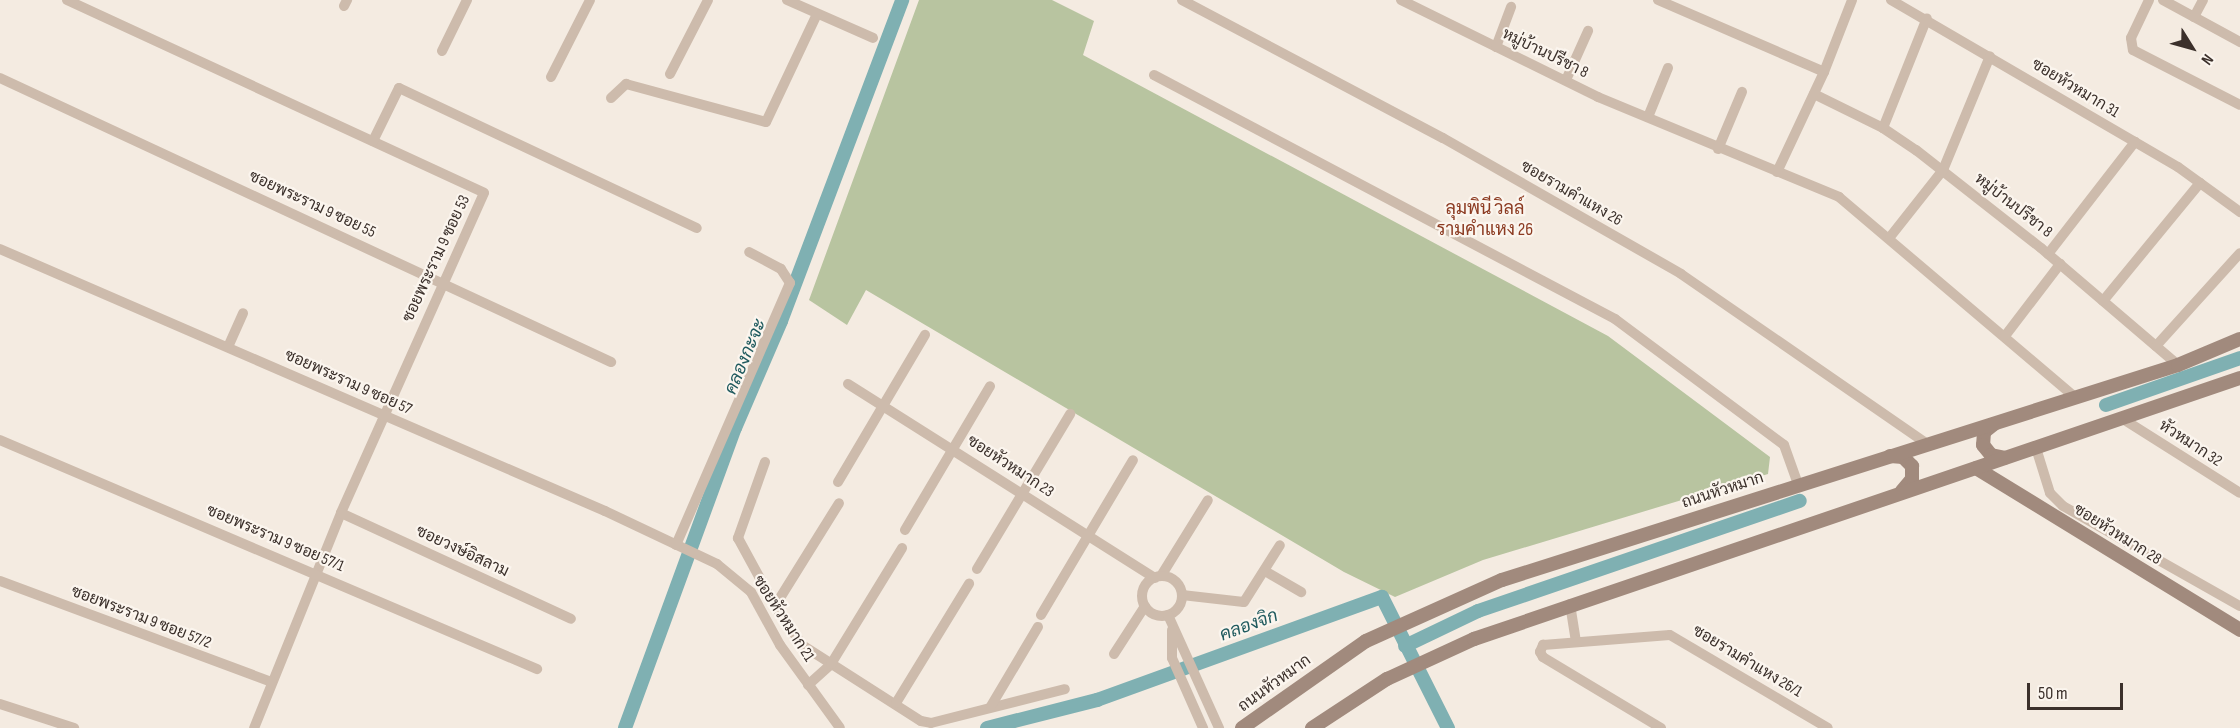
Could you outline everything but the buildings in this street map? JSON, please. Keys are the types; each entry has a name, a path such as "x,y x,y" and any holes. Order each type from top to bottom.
{"main road":[{"name":"ถนนหัวหมาก","path":"1242,728 1366,641 1502,580 2178,365 2240,339"},
{"path":"1312,728 1387,679 1474,639 1570,604 2240,378"},
{"path":"1996,422 1984,432 1983,445 1991,455 2007,458"},
{"path":"1888,456 1903,457 1912,466 1912,479 1900,494"},
{"name":"ซอยหัวหมาก 28","path":"1976,468 2240,630"}],"street":[{"name":"ซอยพระราม 9 ซอย 53","path":"67,0 484,193 442,281 341,513 254,728"},
{"path":"442,51 467,0"},
{"path":"551,77 590,0"},
{"path":"670,74 708,0"},
{"path":"787,0 873,38"},
{"name":"ซอยรามคำแหง 26","path":"1182,0 1443,138 1681,274 1927,444"},
{"name":"หมู่บ้านปรีชา 8","path":"1401,0 1566,80 1718,149 1839,197 1890,237 2075,397"},
{"path":"1658,0 1824,72"},
{"path":"1777,171 1824,72 1852,0"},
{"name":"ซอยหัวหมาก 31","path":"1891,0 1926,18 2135,142 2200,183 2240,212"},
{"path":"2149,0 2131,38 2133,50 2240,105"},
{"path":"2163,0 2240,42"},
{"path":"2194,17 2203,0"},
{"path":"1496,47 1511,7"},
{"path":"611,98 626,84 766,122 817,14"},
{"path":"1883,128 1926,18"},
{"path":"1566,80 1588,31"},
{"path":"1890,237 1943,170 1990,56"},
{"path":"1648,117 1668,68"},
{"path":"1154,75 1615,319 1784,445 1798,484"},
{"name":"ซอยพระราม 9 ซอย 55","path":"0,78 442,281 611,362"},
{"path":"373,141 399,88 697,228"},
{"path":"1718,149 1742,92"},
{"name":"หมู่บ้านปรีชา 8","path":"1814,94 1883,128 1943,170 2048,254 2178,365"},
{"path":"2048,254 2135,142"},
{"path":"2103,301 2200,183"},
{"name":"ซอยพระราม 9 ซอย 57","path":"0,249 228,346 679,546"},
{"path":"679,546 789,283 781,269 748,252"},
{"path":"2156,346 2240,253"},
{"path":"2005,336 2060,264"},
{"path":"228,346 243,313"},
{"path":"838,482 925,335"},
{"name":"ซอยหัวหมาก 23","path":"848,384 954,448 1089,536 1158,577 1178,584 1182,595"},
{"path":"905,530 990,386"},
{"path":"977,568 1070,414"},
{"name":"หัวหมาก 32","path":"2123,419 2240,493"},
{"name":"ซอยพระราม 9 ซอย 57/1","path":"0,440 316,572 537,669"},
{"path":"2036,448 2050,493 2063,506 2240,606"},
{"path":"1041,615 1133,460"},
{"path":"765,462 738,538 795,639 921,720 931,723 1065,689"},
{"path":"1114,654 1145,606 1145,586 1158,577 1208,500"},
{"path":"775,606 839,503"},
{"name":"ซอยวงษ์อิสลาม","path":"341,513 571,619"},
{"path":"1145,606 1155,615 1168,615 1178,607 1182,595 1244,602 1280,545"},
{"name":"ซอยหัวหมาก 21","path":"679,546 717,564 751,592 780,645 840,728"},
{"path":"808,685 831,664 902,548"},
{"path":"1265,571 1301,592"},
{"name":"ซอยพระราม 9 ซอย 57/2","path":"0,580 272,682"},
{"path":"896,703 969,584"},
{"path":"1570,604 1576,640"},
{"path":"1168,615 1172,629 1219,728"},
{"path":"991,706 1038,627"},
{"path":"1172,629 1172,658 1203,728"},
{"name":"ซอยรามคำแหง 26/1","path":"1661,728 1540,652 1547,642 1675,637 1828,728"},
{"path":"0,704 74,728"}],"green space":[{"path":"919,0 1052,0 1094,21 1083,55 1608,336 1770,457 1768,474 1483,560 1395,597 1344,572 866,290 847,325 809,300"}],"waterway":[{"name":"คลองกะจะ","path":"625,728 735,428 781,321 902,0"},
{"path":"2106,405 2240,358"},
{"path":"1405,646 1478,611 1800,501"},
{"name":"คลองจิก","path":"987,728 1097,700 1382,597 1448,728"}],"district":[{"name":"ลุมพินี วิลล์ รามคำแหง 26","path":"1485,220"}]}
